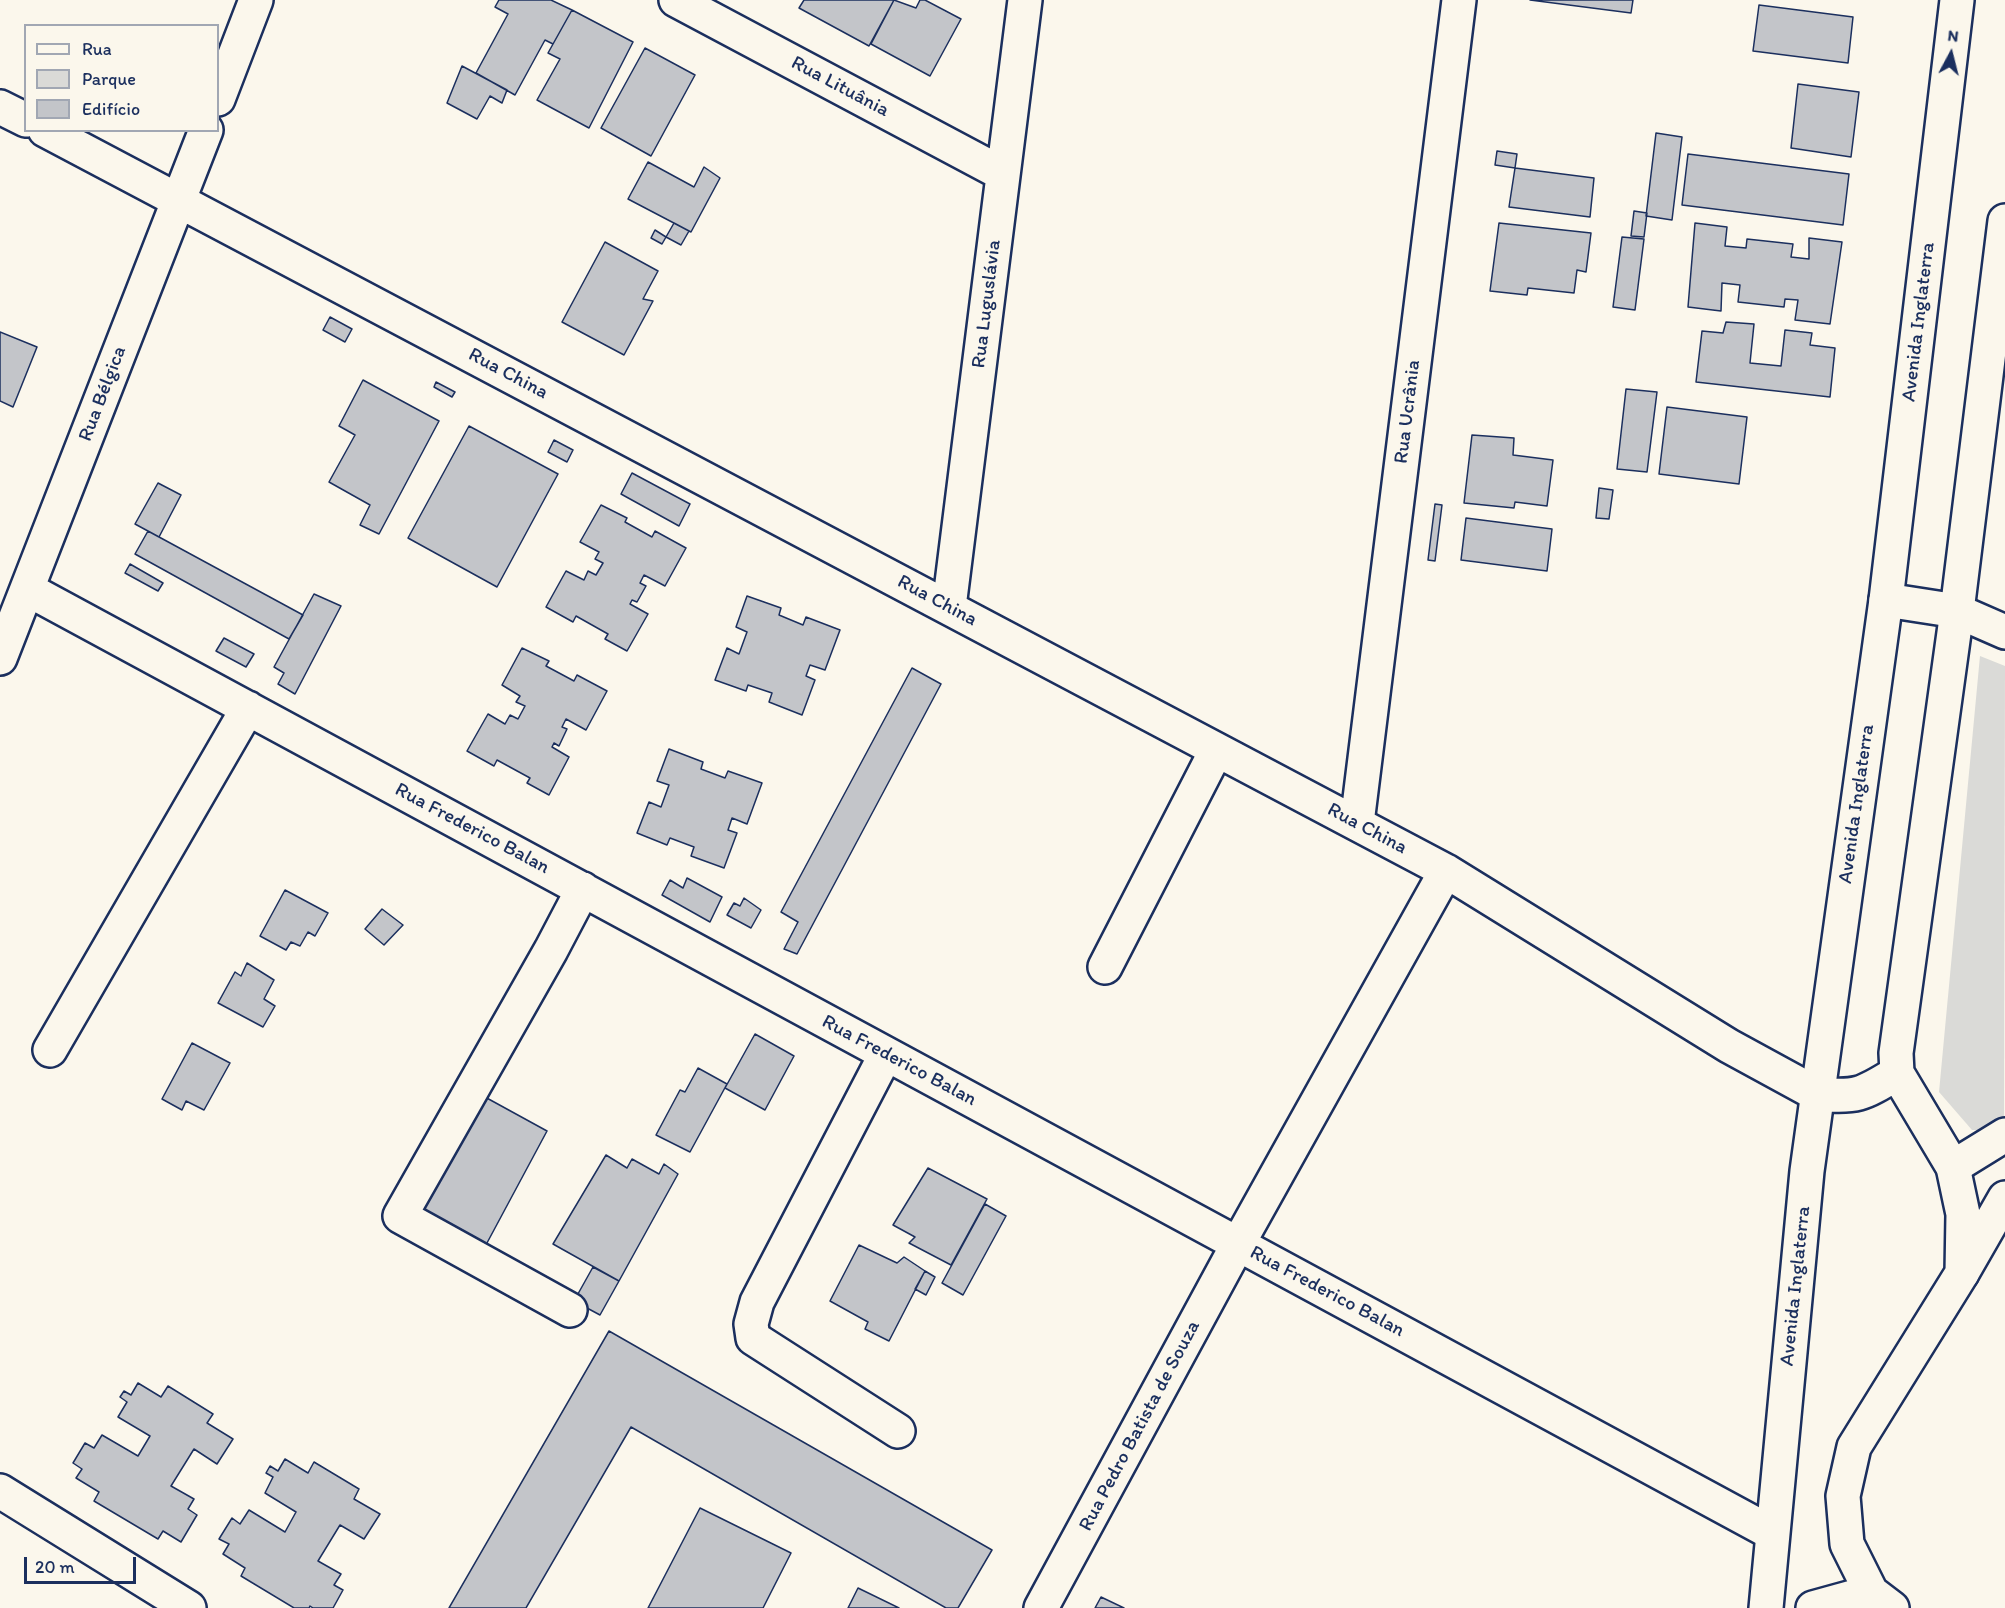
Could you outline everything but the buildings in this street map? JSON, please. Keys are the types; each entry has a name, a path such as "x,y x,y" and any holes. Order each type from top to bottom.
{"street":[{"path":"219,96 256,0"},
{"name":"Rua Lituânia","path":"676,0 1003,174"},
{"name":"Rua Luguslávia","path":"949,607 1025,0"},
{"name":"Rua Ucrânia","path":"1357,823 1459,0"},
{"name":"Avenida Inglaterra","path":"1766,1608 1806,1183 1886,600 1957,0"},
{"path":"0,106 24,119"},
{"name":"Rua China","path":"49,132 1446,871 1729,1046 1817,1094"},
{"name":"Rua Bélgica","path":"0,658 205,132"},
{"path":"1962,1273 1963,1214 1953,1167 1898,1073 1896,1053 1957,611 2005,221"},
{"name":"Rua Frederico Balan","path":"27,589 1772,1533"},
{"path":"1886,600 1957,611 2005,632"},
{"path":"50,1050 248,708"},
{"path":"1105,967 1216,751"},
{"name":"Rua Pedro Batista de Souza","path":"1041,1608 1238,1244 1446,871"},
{"path":"570,1310 400,1216 551,950 583,889"},
{"path":"886,1054 757,1302 751,1324 753,1338 898,1431"},
{"path":"1817,1094 1843,1097 1866,1093 1898,1073"},
{"path":"1953,1167 2005,1135"},
{"path":"1813,1608 1882,1600 1847,1544 1843,1496 1854,1446 1962,1273 2005,1198"},
{"path":"0,1491 189,1608"}],"green space":[{"path":"1980,656 2005,666 2004,1130 1972,1130 1939,1092"}]}
